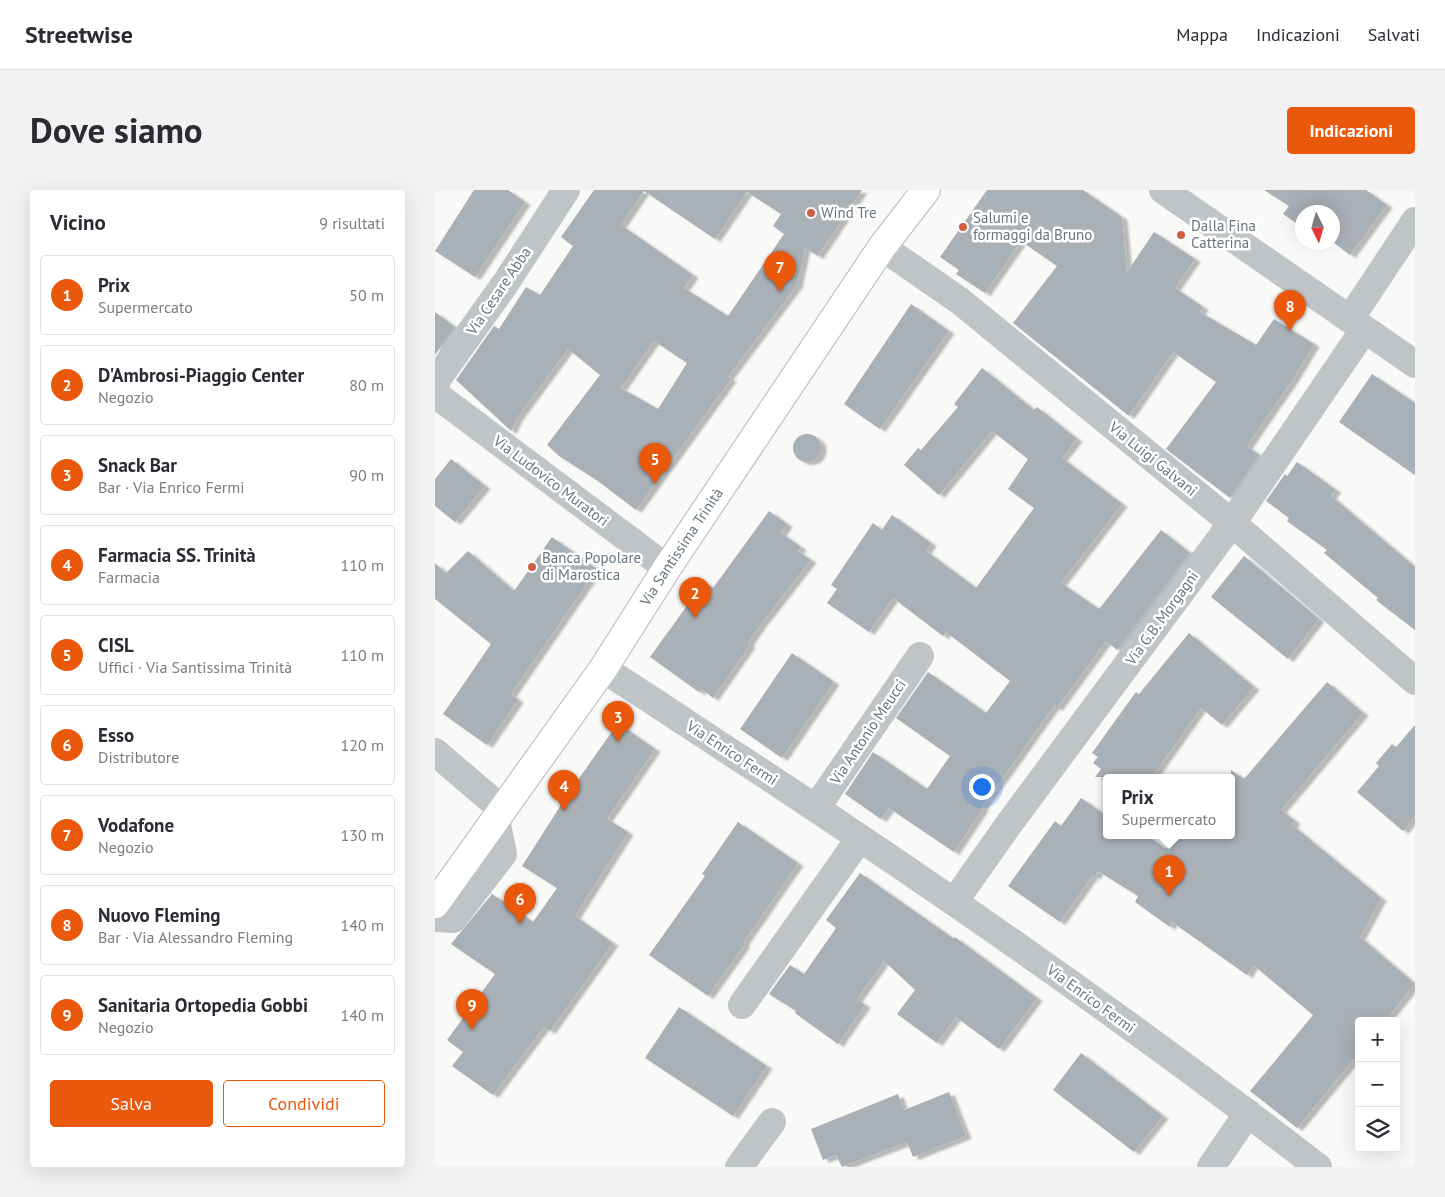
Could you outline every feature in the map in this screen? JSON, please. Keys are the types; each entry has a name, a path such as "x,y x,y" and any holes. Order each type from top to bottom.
{"main road":[{"name":"Via Santissima Trinità","path":"435,904 603,669 667,568 882,247 926,190"}],"street":[{"name":"Via Cesare Abba","path":"435,393 437,380 505,284 566,190"},
{"path":"1163,190 1415,364"},
{"name":"Via G.B. Morgagni","path":"954,902 1009,824 1231,523 1357,324 1415,221"},
{"name":"Via Luigi Galvani","path":"882,247 960,301 1231,523 1415,681"},
{"name":"Via Ludovico Muratori","path":"435,393 667,568"},
{"name":"Via Antonio Meucci","path":"816,808 920,656"},
{"name":"Via Enrico Fermi","path":"603,669 816,808 954,902 1248,1113 1318,1167"},
{"path":"435,752 499,814 503,854 453,919 435,918"},
{"path":"742,1005 860,838"},
{"path":"1211,1167 1248,1113"},
{"path":"739,1167 772,1122"}],"building":[{"path":"474,190 508,190 525,202 475,277 435,251"},
{"path":"594,190 862,190 818,256 805,248 797,285 728,377 731,379 636,510 598,481 559,456 547,445 600,375 568,349 517,418 511,431 456,380 494,326 499,329 526,287 540,295 573,246 561,237","holes":["644,191 715,239 747,192 781,214 773,226 784,234 728,316 684,288 693,275 621,225","654,341 687,363 658,409 621,388"]},
{"path":"987,190 1083,190 1122,217 1127,272 1154,232 1195,259 1175,288 1203,307 1200,312 1256,345 1274,319 1314,344 1293,379 1247,446 1259,455 1230,498 1166,449 1216,382 1173,352 1129,416 1013,323 1057,266 1021,241 985,293 956,274 959,270 940,257"},
{"path":"1264,190 1366,190 1387,205 1350,255 1340,247 1340,205 1295,205 1295,222 1283,214 1289,206"},
{"path":"911,304 949,331 880,429 844,404"},
{"path":"435,312 455,327 435,355"},
{"path":"982,368 1034,410 1037,407 1077,439 1062,458 1122,504 1061,583 1099,609 1161,530 1190,553 1117,650 1106,641 1057,708 1054,706 982,807 954,852 889,808 881,819 845,794 873,752 927,789 950,756 896,718 928,672 986,713 1010,681 946,632 943,636 893,598 869,632 827,603 837,589 831,585 873,523 882,530 892,515 931,543 926,551 976,588 1034,508 1008,489 1028,459 992,431 939,495 904,465 918,448 921,450 958,407 954,404"},
{"path":"1372,374 1415,403 1415,475 1339,422"},
{"path":"807,434 817,438 821,448 817,458 807,462 797,458 793,448 797,438"},
{"path":"451,459 485,486 455,522 435,506 435,479"},
{"path":"1297,462 1336,490 1331,496 1415,567 1415,630 1376,600 1378,598 1324,553 1327,550 1287,521 1289,518 1266,501 1285,474 1287,476"},
{"path":"769,511 787,524 781,533 801,547 798,551 811,560 761,624 748,643 750,645 713,698 702,689 699,692 650,657 704,582 713,588"},
{"path":"552,537 597,569 511,694 518,700 487,745 443,714 491,644 435,599 435,563 446,573 468,551 514,591"},
{"path":"1244,556 1319,619 1288,659 1211,597"},
{"path":"1189,633 1254,687 1222,725 1201,708 1154,774 1103,774 1103,777 1095,777 1101,769 1093,763 1098,757 1092,753 1136,692 1139,694"},
{"path":"792,653 834,682 782,758 740,729"},
{"path":"1327,682 1363,713 1281,810 1295,821 1292,825 1381,898 1360,937 1415,984 1388,1017 1355,1017 1355,1058 1297,1128 1250,1091 1313,1015 1253,965 1247,975 1172,922 1170,927 1135,902 1138,896 1098,871 1095,877 1093,875 1060,922 1008,886 1055,821 1061,826 1081,798 1103,813 1103,839 1152,839 1166,849 1173,839 1235,839 1235,774 1231,774 1231,770 1244,779"},
{"path":"618,723 655,749 607,819 628,832 575,916 613,943 550,1031 544,1027 493,1095 452,1066 463,1052 447,1040 495,974 451,944 492,894 533,922 557,888 522,866 568,794"},
{"path":"1415,725 1415,816 1403,831 1357,792 1379,766 1376,763 1392,744 1396,747"},
{"path":"738,822 798,863 743,943 745,944 708,996 649,955 705,876 702,874"},
{"path":"860,873 954,939 955,937 1037,998 999,1049 956,1017 937,1043 897,1014 915,990 884,961 857,999 865,1005 838,1044 795,1013 796,1011 769,994 790,965 804,974 836,928 826,920"},
{"path":"679,1007 767,1066 733,1116 645,1058"},
{"path":"1081,1053 1163,1116 1134,1152 1053,1090"},
{"path":"949,1092 966,1136 913,1157 907,1142 842,1167 836,1155 823,1160 811,1129 898,1094 904,1110"}],"place":[{"name":"Wind Tre","path":"811,213"},
{"name":"Salumi e formaggi da Bruno","path":"963,227"},
{"name":"Dalla Fina Catterina","path":"1181,235"},
{"name":"Vodafone","path":"780,292"},
{"name":"Nuovo Fleming","path":"1290,331"},
{"name":"CISL","path":"655,484"},
{"name":"Banca Popolare di Marostica","path":"532,567"},
{"name":"D'Ambrosi-Piaggio Center","path":"695,618"},
{"name":"Snack Bar","path":"618,742"},
{"name":"Farmacia SS. Trinità","path":"564,811"},
{"name":"Prix","path":"1169,896"},
{"name":"Esso","path":"520,924"},
{"name":"Sanitaria Ortopedia Gobbi","path":"472,1030"}]}
